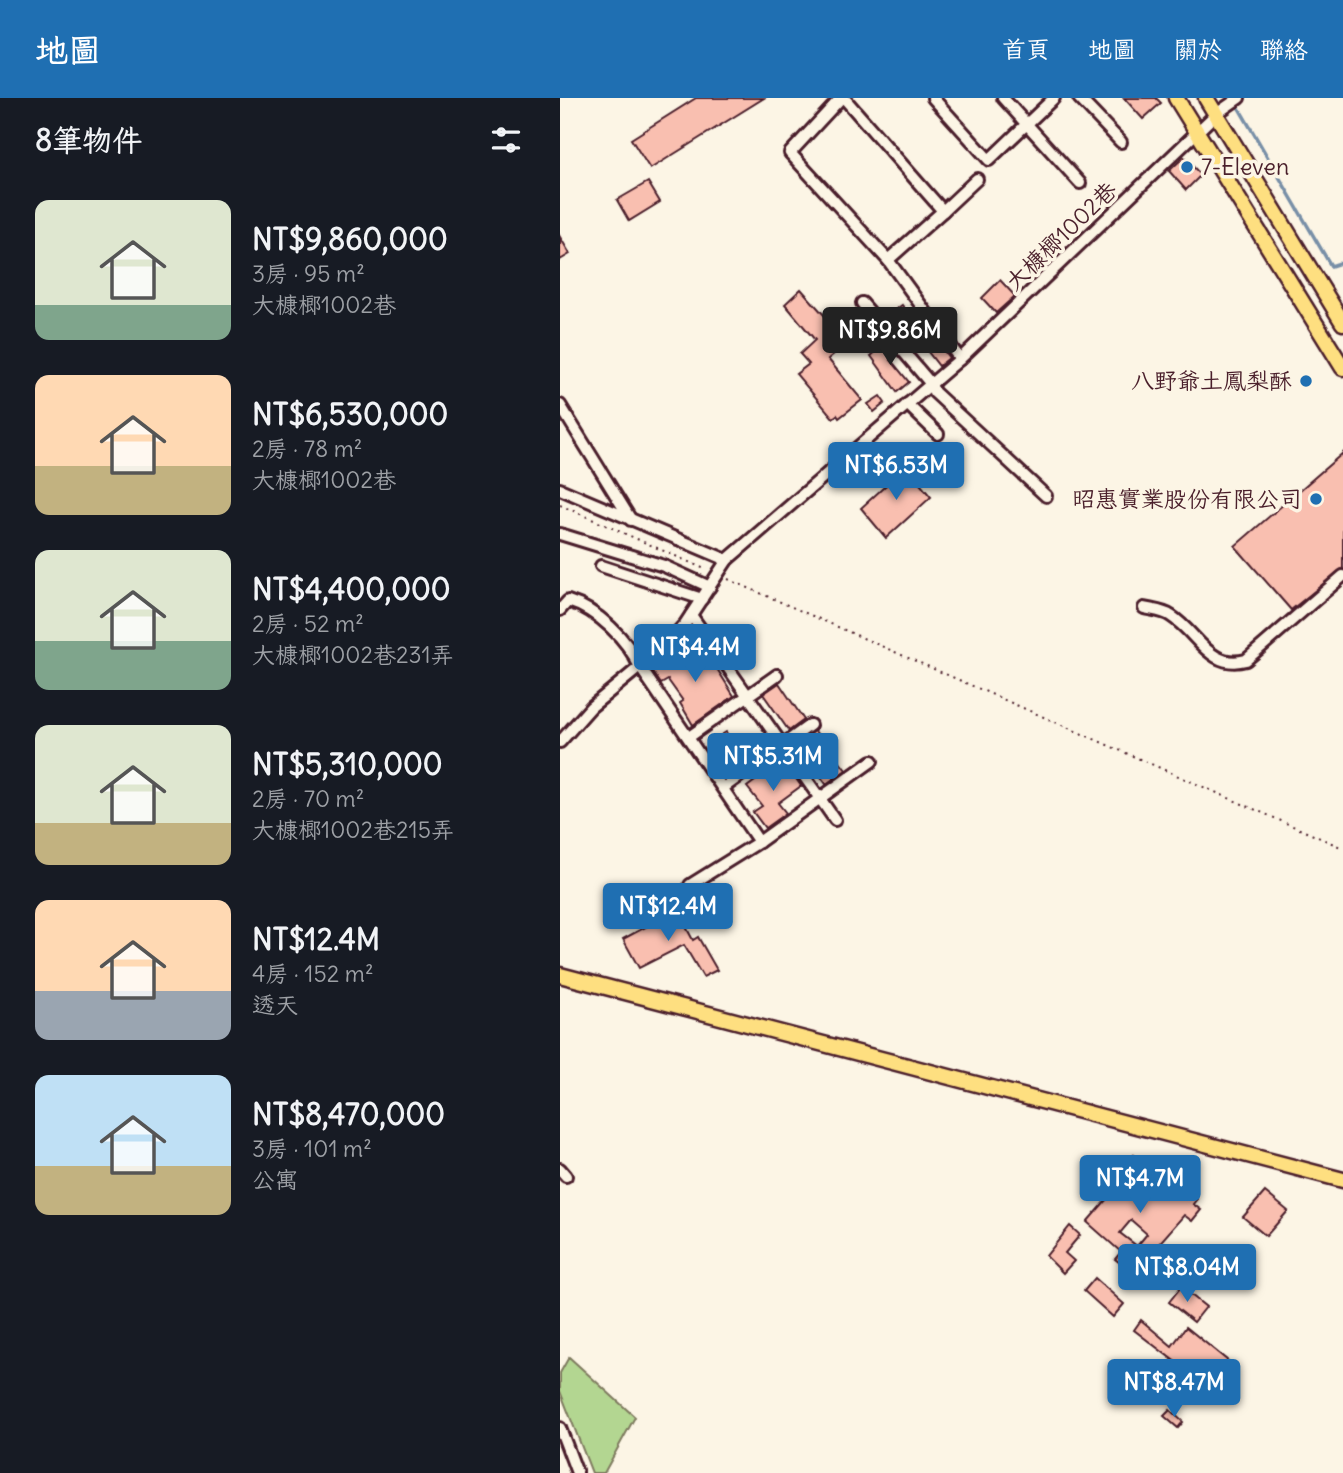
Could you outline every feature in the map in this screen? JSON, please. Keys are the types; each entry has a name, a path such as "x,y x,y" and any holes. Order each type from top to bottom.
{"main road":[{"path":"1176,98 1343,368"},
{"path":"1206,98 1343,323"},
{"path":"560,975 1343,1180"}],"street":[{"path":"943,211 843,98 830,102 790,153 888,260 960,359"},
{"path":"933,98 989,160 1054,98"},
{"path":"1003,98 1080,183"},
{"path":"1079,98 1121,142"},
{"name":"大槺榔1002巷","path":"560,741 591,707 664,647 691,615 727,560 960,359 1216,114 1239,98"},
{"path":"888,260 977,179"},
{"path":"862,303 931,384 934,393 1046,496"},
{"path":"907,404 938,434"},
{"path":"560,405 631,520"},
{"path":"560,488 727,560"},
{"path":"560,534 664,566 710,587"},
{"path":"601,566 702,599"},
{"path":"1144,608 1170,615 1217,660 1233,664 1246,660 1343,576"},
{"path":"560,610 568,601 582,605 629,645 640,667 760,842"},
{"path":"691,615 835,820"},
{"path":"689,737 777,675"},
{"path":"723,788 810,725"},
{"path":"690,885 760,842 872,761"},
{"path":"560,1428 577,1473"}],"path":[{"path":"560,505 1343,848"}],"green space":[{"path":"569,1357 635,1417 604,1473 592,1473 560,1391 560,1373"}],"building":[{"path":"696,98 764,98 650,169 631,139"},
{"path":"1124,98 1156,98 1161,103 1143,119"},
{"path":"1184,157 1201,175 1186,190 1169,171"},
{"path":"648,182 660,202 629,221 617,200"},
{"path":"560,237 570,254 560,260"},
{"path":"1000,280 1015,296 996,313 982,298"},
{"path":"801,289 848,342 828,359 862,400 839,418 837,415 833,418 796,374 809,364 800,354 815,340 785,304"},
{"path":"902,305 914,321 918,318 929,330 949,358 939,366 917,338 908,345 885,318"},
{"path":"886,343 896,355 890,359 909,382 897,392 871,356"},
{"path":"880,396 885,403 874,412 868,404"},
{"name":"昭惠實業股份有限公司","path":"1343,453 1343,568 1291,610 1235,546"},
{"path":"906,467 931,497 886,538 861,508"},
{"path":"704,648 734,696 693,725 680,703 683,701 668,680 661,684 650,668 671,654 679,666"},
{"path":"779,683 804,720 789,731 763,694"},
{"path":"815,731 846,770 826,784 810,761 805,764 793,747"},
{"path":"726,732 739,752 733,756 740,766 732,772 710,742"},
{"path":"783,760 801,786 778,803 786,813 765,828 753,812 762,806 747,787"},
{"path":"677,910 693,940 698,937 717,970 703,977 684,945 639,968 623,939"},
{"path":"1134,1155 1182,1197 1186,1191 1197,1199 1193,1204 1201,1210 1192,1221 1184,1215 1149,1255 1157,1261 1142,1280 1115,1259 1121,1252 1087,1222 1106,1200 1099,1194","holes":["1131,1220 1147,1234 1137,1246 1120,1233"]},
{"path":"1265,1192 1288,1211 1266,1236 1243,1217"},
{"path":"1070,1226 1080,1235 1065,1253 1074,1261 1063,1273 1046,1256"},
{"path":"1095,1278 1124,1304 1113,1317 1084,1291"},
{"path":"1181,1287 1206,1307 1194,1322 1169,1302"},
{"path":"1141,1320 1172,1346 1186,1327 1228,1361 1207,1386 1134,1330"},
{"path":"1170,1410 1183,1422 1178,1428 1164,1416"}],"waterway":[{"path":"1236,103 1331,266 1343,262"}],"place":[{"name":"7-Eleven","path":"1187,167"},
{"name":"八野爺土鳳梨酥","path":"1306,381"},
{"name":"昭惠實業股份有限公司","path":"1316,499"}]}
